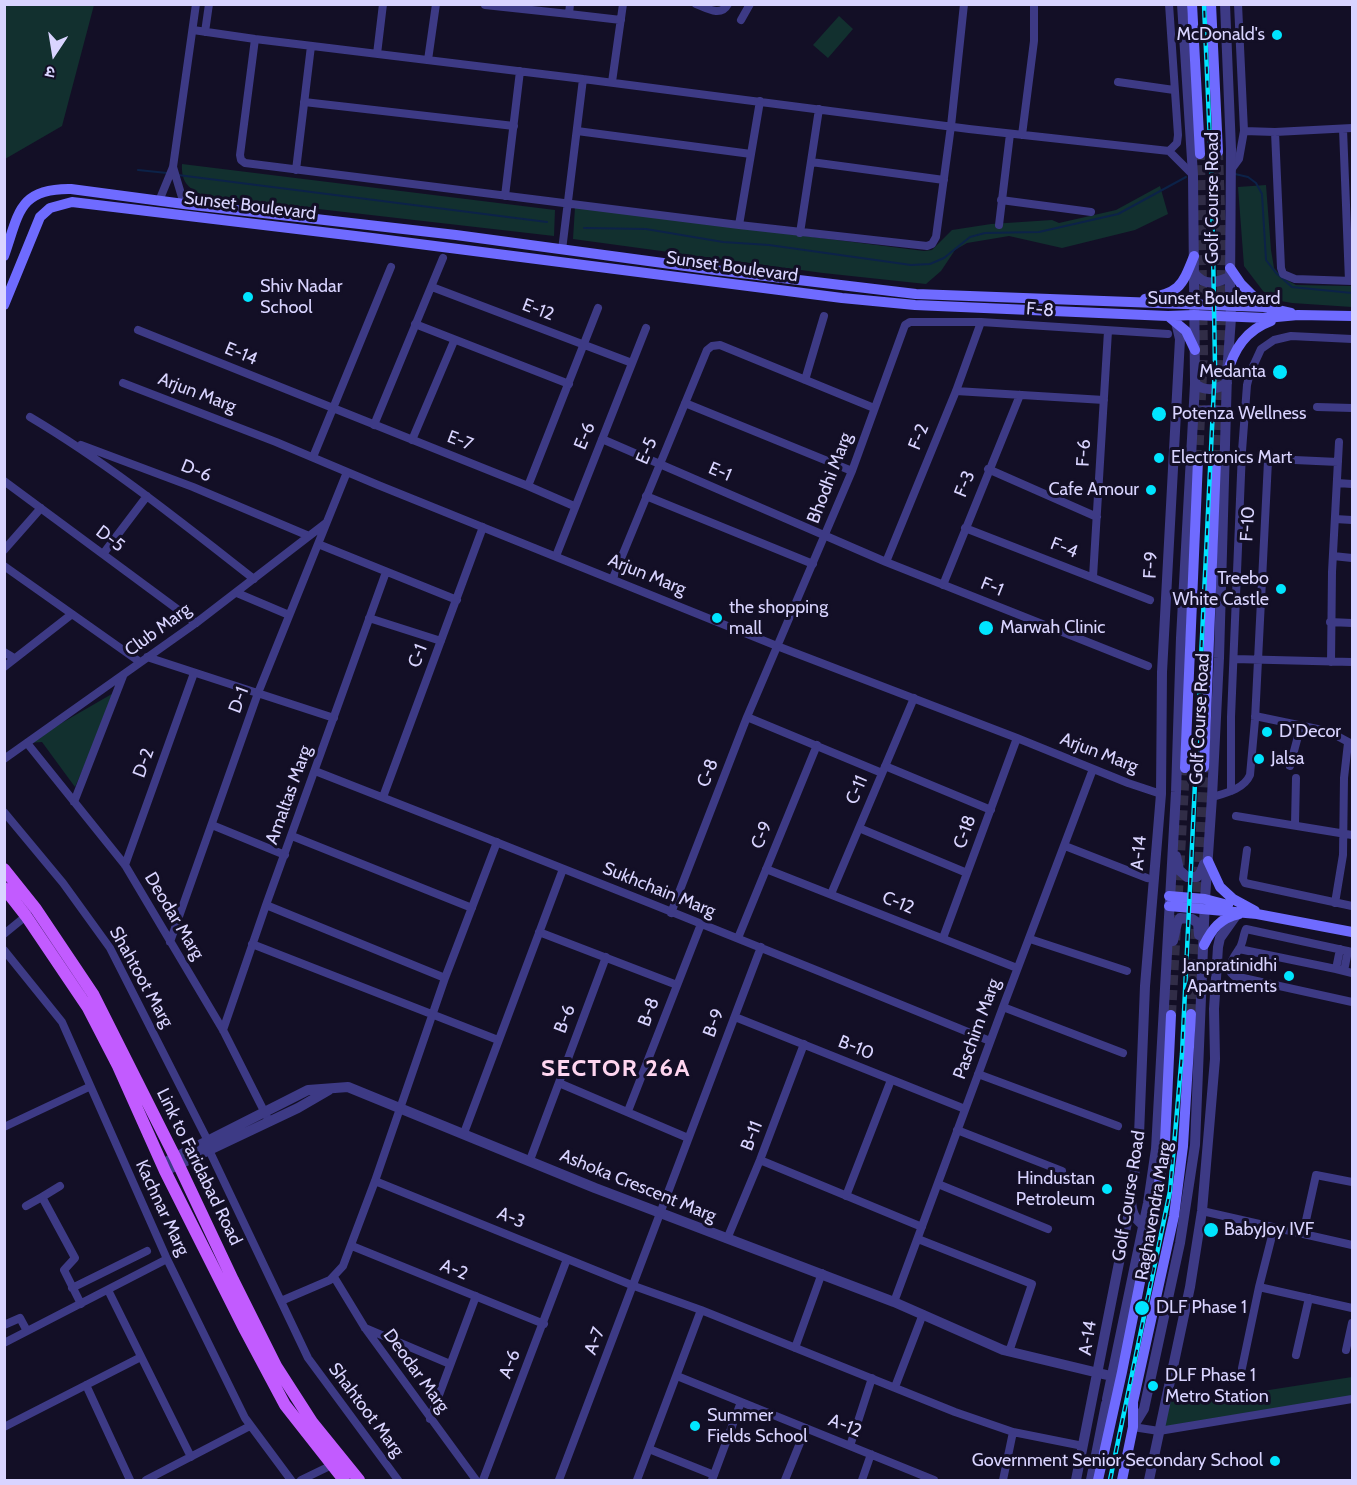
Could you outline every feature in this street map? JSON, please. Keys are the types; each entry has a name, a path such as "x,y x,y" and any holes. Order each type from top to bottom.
{"main road":[{"path":"1192,4 1200,154"},
{"path":"1211,4 1218,152"},
{"name":"Sunset Boulevard","path":"39,193 71,189 916,294 1127,303 1231,312 1266,318 1298,315"},
{"path":"4,256 21,208 39,193 50,208 40,217 4,305"},
{"name":"Sunset Boulevard","path":"50,208 64,202 80,203 842,298 915,305 1172,319 1194,310"},
{"path":"532,259 534,246"},
{"path":"1127,303 1167,295 1177,289 1185,279 1194,256"},
{"path":"713,282 715,270"},
{"path":"1230,273 1264,307"},
{"path":"993,309 994,296"},
{"name":"Sunset Boulevard","path":"1231,312 1264,307 1298,315"},
{"path":"1227,379 1235,352 1245,336 1260,325 1298,315 1353,316"},
{"path":"1172,319 1186,331 1195,350"},
{"path":"1185,768 1198,460"},
{"path":"1204,766 1216,460"},
{"path":"1208,861 1220,887 1233,899 1257,914"},
{"name":"Link to Faridabad Road","path":"4,869 36,909 93,994 177,1160 276,1366 312,1422 359,1480"},
{"name":"Link to Faridabad Road","path":"4,888 26,916 88,1008 118,1066 163,1168 250,1341 285,1405 344,1480"},
{"path":"1169,901 1205,904 1353,932"},
{"path":"1204,945 1213,927 1228,917 1237,914 1257,914"},
{"name":"Raghavendra Marg","path":"1122,1480 1133,1427 1132,1402 1174,1216 1183,1146 1191,1014"},
{"name":"Raghavendra Marg","path":"1098,1480 1155,1207 1165,1142 1171,1015"}],"street":[{"path":"159,201 173,171 196,4"},
{"path":"205,32 208,4"},
{"path":"377,54 383,4"},
{"path":"428,60 436,4"},
{"path":"479,4 570,9 621,20"},
{"path":"612,82 623,4"},
{"path":"696,4 718,12 725,9 728,4"},
{"path":"741,20 750,4"},
{"path":"255,39 240,158 248,164 921,246 932,244 936,237 964,4"},
{"path":"1022,135 1034,41 1035,4"},
{"path":"1169,4 1178,135 1177,142 1169,151"},
{"name":"Golf Course Road","path":"1111,1420 1107,1399 1143,1225 1156,1149 1178,752 1195,384 1193,175 1182,4"},
{"name":"Golf Course Road","path":"1133,1427 1144,1409 1180,1243 1196,1145 1205,904 1219,658 1231,312 1231,170 1225,4"},
{"path":"1231,170 1239,159 1244,131 1238,4"},
{"path":"193,30 1010,134 1169,151 1193,175"},
{"path":"296,170 311,46"},
{"path":"505,196 519,71"},
{"path":"562,250 583,79"},
{"path":"1118,82 1174,90"},
{"path":"739,225 760,101"},
{"path":"304,102 514,126"},
{"path":"800,233 819,109"},
{"path":"1244,131 1275,132 1348,128 1351,281 1295,279 1283,274 1275,132"},
{"path":"577,131 751,154"},
{"path":"999,225 1010,134"},
{"path":"811,162 944,180"},
{"path":"173,171 184,204"},
{"path":"1001,200 1092,213"},
{"path":"374,425 443,258"},
{"path":"313,457 391,267"},
{"path":"1194,273 1199,280 1205,283 1215,283 1230,273"},
{"name":"E-12","path":"432,287 632,363"},
{"path":"528,486 598,308"},
{"path":"824,316 805,380 874,408"},
{"name":"F-9","path":"1161,794 1162,672 1180,339 1172,319"},
{"name":"F-8","path":"910,322 981,322 1168,334"},
{"name":"Bhodhi Marg","path":"777,646 852,471 903,330 910,322"},
{"name":"F-2","path":"886,562 956,391 981,322"},
{"path":"416,324 454,341 569,384"},
{"name":"E-6","path":"556,556 646,328"},
{"name":"E-14","path":"138,330 333,408"},
{"name":"F-6","path":"1093,578 1108,331"},
{"path":"1231,791 1239,522 1247,385 1250,373 1261,349 1274,340 1291,336 1353,339"},
{"path":"412,440 454,341"},
{"name":"E-5","path":"613,578 707,351 712,346 720,345 805,380"},
{"path":"1195,384 1205,389 1217,390 1227,379"},
{"name":"Arjun Marg","path":"123,383 313,457 777,646 1161,794"},
{"path":"956,391 1104,400"},
{"name":"F-3","path":"943,585 988,469 1020,396"},
{"path":"685,403 852,471"},
{"path":"1317,407 1353,408"},
{"name":"E-7","path":"333,408 574,506"},
{"path":"1193,415 1197,411 1226,413"},
{"name":"D-6","path":"30,417 70,440 254,579"},
{"name":"E-1","path":"602,439 826,535"},
{"name":"D-6","path":"70,440 193,487 309,536"},
{"path":"1331,662 1330,622 1339,442"},
{"name":"F-10","path":"1258,660 1268,461 1273,459 1338,462"},
{"path":"988,469 1097,517"},
{"name":"D-1","path":"170,942 258,693 347,472"},
{"name":"D-5","path":"4,481 195,623"},
{"path":"1337,483 1353,484"},
{"path":"103,554 147,496"},
{"path":"646,496 813,564"},
{"path":"4,550 40,508"},
{"path":"1335,519 1353,520"},
{"path":"1223,521 1239,522"},
{"name":"Club Marg","path":"4,759 237,593 327,522"},
{"name":"C-1","path":"383,797 483,527"},
{"name":"F-4","path":"965,528 1150,600"},
{"name":"F-1","path":"826,535 886,562 1148,666"},
{"path":"318,543 457,600"},
{"path":"1333,556 1353,558"},
{"path":"4,566 72,614 143,659 334,718"},
{"name":"Amaltas Marg","path":"223,1030 386,572"},
{"path":"237,593 289,615"},
{"path":"4,667 72,614"},
{"path":"369,618 441,641"},
{"path":"1330,622 1353,623"},
{"name":"C-8","path":"671,913 777,646"},
{"path":"4,652 14,658"},
{"path":"1234,659 1352,662"},
{"path":"1212,797 1244,784 1250,775 1258,660"},
{"name":"D-2","path":"125,865 194,673"},
{"path":"74,802 123,675"},
{"name":"C-11","path":"831,894 914,698"},
{"path":"1255,716 1327,731"},
{"path":"747,717 991,810"},
{"path":"1290,766 1301,724"},
{"path":"1335,903 1348,834 1344,778 1350,744 1339,737"},
{"name":"C-18","path":"943,938 1017,738"},
{"name":"Deodar Marg","path":"27,743 125,865 223,1030 267,1117"},
{"name":"C-9","path":"738,938 818,745"},
{"path":"1161,772 1178,752"},
{"name":"Paschim Marg","path":"894,1302 1017,968 1094,769"},
{"name":"Sukhchain Marg","path":"315,771 761,947 990,1041"},
{"path":"1295,824 1296,778"},
{"name":"A-14","path":"1076,1480 1099,1373 1110,1302 1131,1201 1139,1124 1145,986 1161,794"},
{"path":"1160,806 1173,836"},
{"name":"Shahtoot Marg","path":"4,812 63,883 110,948 208,1145 308,1358 398,1480"},
{"path":"1236,816 1348,834"},
{"path":"212,825 285,855"},
{"path":"859,828 967,873"},
{"path":"292,836 472,908"},
{"path":"279,1297 334,1277 343,1266 352,1246 445,978 497,842"},
{"path":"1065,846 1147,878"},
{"path":"1172,848 1176,854 1179,870 1184,876 1190,878 1197,877 1202,872 1208,850"},
{"path":"1247,850 1243,879 1245,882 1353,906"},
{"path":"464,1133 563,869"},
{"name":"C-12","path":"766,869 1017,968"},
{"path":"266,904 445,978"},
{"path":"1151,1479 1190,1287 1202,1211 1215,1059 1214,1010 1218,947 1220,938 1237,914"},
{"path":"4,934 26,916"},
{"path":"1166,961 1170,954 1177,923 1180,918 1185,918 1198,923 1198,951 1203,963"},
{"name":"B-8","path":"627,1111 701,924"},
{"path":"1239,949 1344,971 1347,951 1246,929 1239,949 1235,952 1231,974 1353,1002"},
{"path":"539,932 677,985"},
{"path":"1030,939 1127,971"},
{"path":"252,944 498,1040"},
{"name":"B-9","path":"660,1213 761,947"},
{"name":"Kachnar Marg","path":"4,950 62,1022 167,1259 250,1426 291,1480"},
{"name":"B-6","path":"530,1160 606,957"},
{"path":"1003,1006 1123,1053"},
{"name":"B-10","path":"735,1017 965,1109"},
{"name":"B-11","path":"728,1239 804,1044"},
{"path":"1200,1057 1215,1059"},
{"path":"978,1074 1118,1126"},
{"path":"846,1196 891,1080"},
{"path":"559,1083 688,1138"},
{"path":"4,1127 89,1087"},
{"name":"Ashoka Crescent Marg","path":"163,1168 267,1117 308,1090 348,1087 660,1213 822,1273 1009,1352 1111,1376"},
{"path":"957,1130 1062,1171"},
{"path":"760,1160 922,1227"},
{"path":"1303,1234 1316,1175 1353,1182"},
{"name":"A-3","path":"375,1181 955,1412 1012,1432 1083,1446"},
{"path":"938,1184 1047,1228"},
{"path":"26,1206 60,1186"},
{"path":"42,1197 75,1258 64,1270 81,1304"},
{"path":"1131,1201 1131,1211 1143,1225"},
{"path":"1202,1211 1353,1245"},
{"name":"A-7","path":"559,1480 660,1213"},
{"path":"1242,1368 1274,1228"},
{"path":"918,1239 1032,1284 1009,1352"},
{"name":"A-2","path":"352,1246 543,1324"},
{"path":"72,1288 147,1251"},
{"path":"4,1343 167,1259"},
{"name":"A-6","path":"478,1480 543,1324 567,1259"},
{"path":"795,1348 822,1273"},
{"name":"Deodar Marg","path":"334,1277 365,1328 430,1419 478,1480"},
{"path":"1259,1287 1353,1308"},
{"path":"108,1290 191,1457"},
{"path":"430,1419 476,1296"},
{"path":"1296,1355 1309,1298"},
{"path":"637,1480 700,1310"},
{"path":"895,1387 923,1314"},
{"path":"4,1325 20,1318 27,1332"},
{"path":"1346,1350 1353,1323"},
{"path":"365,1328 450,1364"},
{"path":"4,1427 141,1357"},
{"name":"A-12","path":"677,1376 934,1480"},
{"path":"850,1446 872,1378"},
{"path":"86,1385 130,1480"},
{"path":"1091,1480 1107,1399"},
{"path":"1133,1427 1159,1431 1353,1399"},
{"path":"649,1449 713,1478 741,1402"},
{"path":"146,1480 250,1426"},
{"path":"785,1480 806,1428"},
{"path":"1003,1480 1012,1432"},
{"path":"862,1480 871,1454"},
{"path":"301,1480 332,1465"}],"green space":[{"path":"5,4 94,5 62,126 5,159"},
{"path":"839,16 853,29 828,58 813,45"},
{"path":"182,164 555,210 554,236 205,196 187,184 183,176"},
{"path":"1266,185 1274,268 1283,278 1296,285 1352,286 1352,307 1275,300 1263,291 1244,266 1238,187"},
{"path":"1160,186 1168,214 1135,230 1062,248 1009,236 967,243 955,250 941,271 926,284 823,273 573,239 575,207 924,251 932,250 952,230 991,224 1052,220 1059,223 1116,210"},
{"path":"117,691 75,787 42,742 27,743"},
{"path":"1352,1377 1352,1396 1162,1428 1172,1396 1199,1401"}],"waterway":[{"path":"138,170 167,173"},
{"path":"1235,174 1248,177 1256,183 1262,194 1266,260 1276,273 1292,287 1352,293"},
{"path":"178,175 547,222"},
{"path":"584,228 646,229 723,242 769,245 911,265 930,264 944,258 970,237 985,233 1039,232 1118,214 1186,177"}],"tunnel":[{"path":"1216,460 1221,359 1222,262 1218,152"},
{"path":"1198,460 1203,353 1200,154"},
{"path":"1197,907 1204,767"},
{"path":"1171,1015 1185,768"},
{"path":"1191,1014 1196,926"}],"railway":[{"path":"1110,1480 1170,1191 1182,1054 1215,366 1212,189 1204,4"}],"place":[{"name":"McDonald's","path":"1277,35"},
{"name":"Shiv Nadar School","path":"248,297"},
{"name":"Medanta","path":"1280,372"},
{"name":"Potenza Wellness","path":"1159,414"},
{"name":"Electronics Mart","path":"1159,458"},
{"name":"Cafe Amour","path":"1151,490"},
{"name":"Treebo White Castle","path":"1281,589"},
{"name":"the shopping mall","path":"717,618"},
{"name":"Marwah Clinic","path":"986,628"},
{"name":"D'Decor","path":"1267,732"},
{"name":"Jalsa","path":"1259,759"},
{"name":"Janpratinidhi Apartments","path":"1289,976"},
{"name":"Hindustan Petroleum","path":"1107,1189"},
{"name":"BabyJoy IVF","path":"1211,1230"},
{"name":"DLF Phase 1","path":"1142,1308"},
{"name":"DLF Phase 1 Metro Station","path":"1153,1386"},
{"name":"Summer Fields School","path":"695,1426"},
{"name":"Government Senior Secondary School","path":"1275,1461"}],"district":[{"name":"SECTOR 26A","path":"616,1069"}]}
